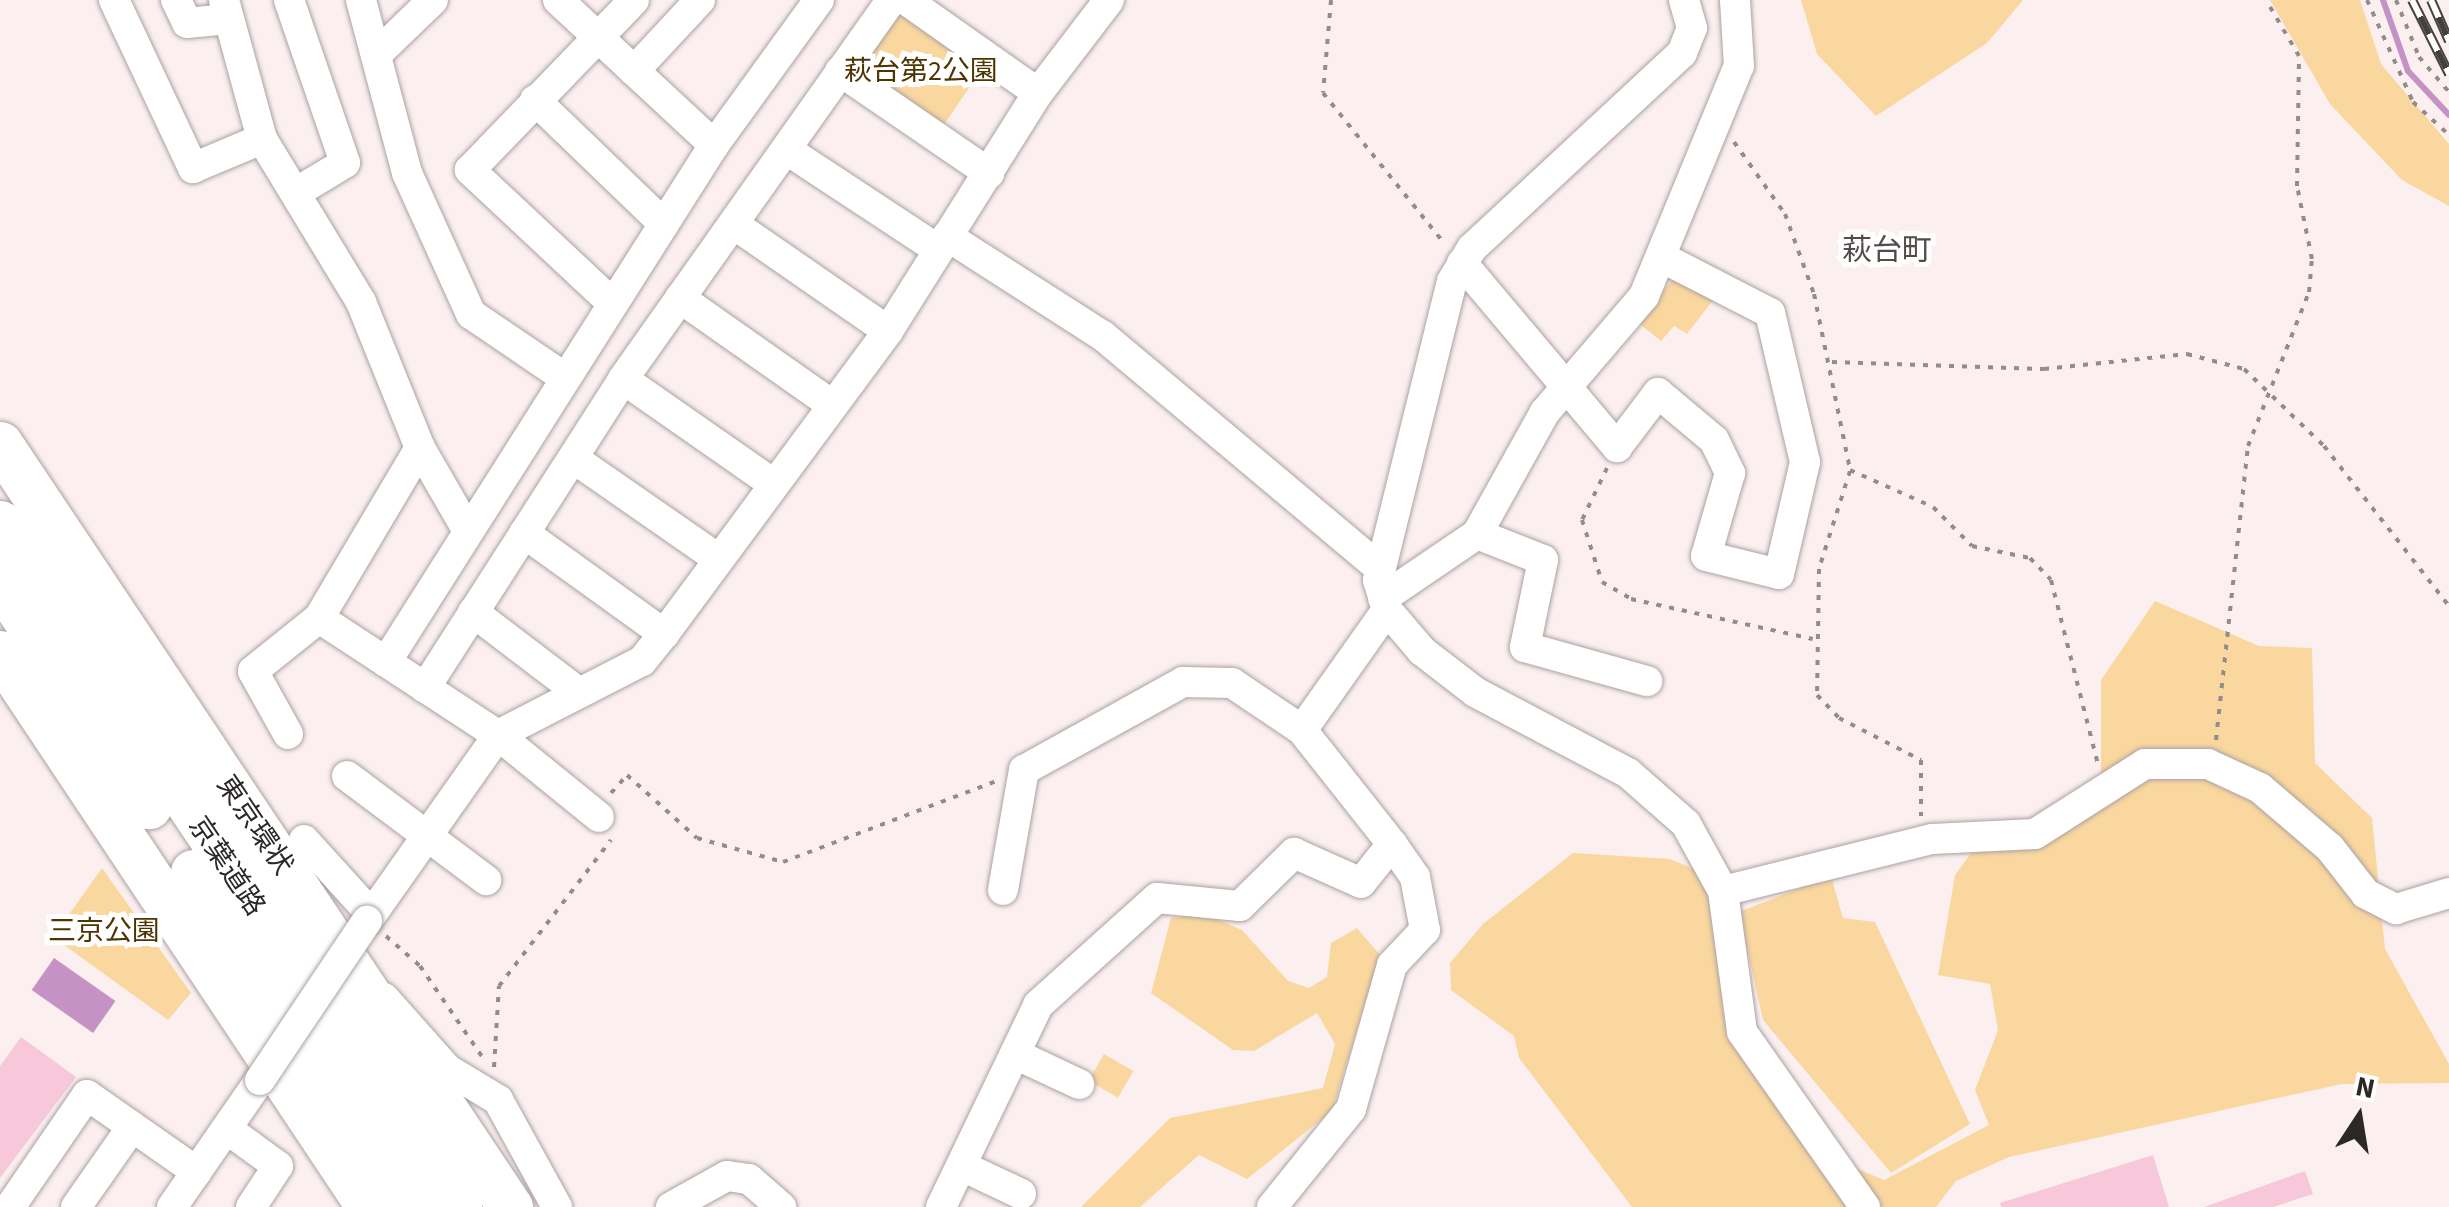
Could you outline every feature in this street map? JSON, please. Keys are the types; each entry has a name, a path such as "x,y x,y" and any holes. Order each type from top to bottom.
{"highway":[{"name":"東京環状","path":"0,444 510,1207"},
{"name":"京葉道路","path":"0,523 459,1207"},
{"name":"京葉道路","path":"0,581 416,1207"},
{"path":"0,653 369,1207"},
{"path":"413,1062 421,1094 497,1207"}],"street":[{"path":"114,0 193,168 262,140"},
{"path":"176,0 188,24 226,10 262,140 297,192 360,302 420,448 468,530"},
{"path":"289,0 346,164 297,192"},
{"path":"360,0 407,173 471,314 565,378"},
{"path":"376,55 433,0"},
{"path":"558,0 714,145"},
{"path":"612,302 470,170 634,0"},
{"path":"634,71 700,0"},
{"path":"386,662 714,145 819,0"},
{"path":"425,688 623,379 891,0"},
{"path":"906,0 1038,93"},
{"path":"1706,0 1688,14 1672,64 1462,263 1377,566 1385,604 1476,692 1628,773 1686,824 1724,891 1742,1032 1865,1207"},
{"path":"1302,730 1385,604 1476,534 1567,382 1644,296 1664,258 1718,124 1743,48 1735,0"},
{"path":"172,1207 498,735 642,661 664,634 888,331 1093,6"},
{"path":"840,71 989,172"},
{"path":"535,100 664,224"},
{"path":"788,150 1103,336 1377,566"},
{"path":"735,225 888,331"},
{"path":"1462,263 1567,382 1618,447 1658,393 1714,440 1730,473 1706,556 1778,574 1806,462 1770,313 1664,258"},
{"path":"680,298 832,405"},
{"path":"623,379 772,483"},
{"path":"288,734 253,671 320,618 420,448"},
{"path":"573,458 717,558"},
{"path":"524,533 664,634"},
{"path":"1476,534 1543,560 1525,647 1647,681"},
{"path":"474,612 578,692"},
{"path":"320,618 498,735 597,814"},
{"path":"1003,890 1024,770 1199,677 1232,683 1302,730 1415,877 1425,930 1392,965 1352,1109 1272,1207"},
{"path":"1724,891 1921,841 2035,834 2145,764 2208,764 2260,788 2330,848 2366,894 2396,909 2449,893"},
{"path":"347,776 486,880"},
{"path":"304,840 369,918"},
{"path":"942,1207 1038,1005 1157,898 1240,906 1294,853 1361,883 1392,844"},
{"path":"362,981 411,1019 447,1069 498,1100 556,1207"},
{"path":"1015,1054 1078,1084"},
{"path":"10,1207 87,1095 197,1172"},
{"path":"76,1207 132,1127"},
{"path":"227,1128 278,1166 251,1207"},
{"path":"964,1167 1021,1194"},
{"path":"674,1206 727,1176 749,1180 781,1207"}],"path":[{"path":"1331,0 1323,94 1462,263"},
{"path":"2208,764 2246,520 2248,446 2309,292 2312,259 2297,186 2299,56 2266,0"},
{"path":"2367,0 2414,102 2449,135"},
{"path":"2396,0 2419,57 2449,92"},
{"path":"1718,124 1785,214 1831,362 1850,470 1820,569 1813,639 1817,695 1839,718 1922,760 1921,841"},
{"path":"1831,362 2044,369 2188,354 2271,386 2449,606"},
{"path":"1618,447 1582,520 1602,582 1631,600 1813,639"},
{"path":"1850,470 1933,508 1972,546 2030,558 2052,580 2092,753 2109,784"},
{"path":"369,918 420,966 495,1082 499,986 618,832 597,814 626,775 697,838 783,862 1024,770"}],"green space":[{"path":"1801,0 2023,0 1987,43 1876,116 1817,54"},
{"path":"2270,0 2360,0 2381,64 2449,144 2449,206 2402,180 2330,104"},
{"name":"萩台第2公園","path":"894,16 911,17 986,63 939,132 854,74"},
{"path":"1674,278 1713,300 1687,334 1674,326 1661,341 1637,322"},
{"path":"2155,601 2259,646 2312,648 2315,763 2372,818 2385,949 2449,1064 2449,1083 2342,1084 2009,1157 1956,1181 1936,1207 1632,1207 1519,1058 1514,1036 1451,990 1450,963 1483,924 1573,853 1670,859 1706,874 1724,1004 1813,1150 1884,1180 1989,1125 1975,1090 1998,1030 1990,984 1938,975 1955,875 1974,849 2101,793 2101,680"},
{"name":"三京公園","path":"102,868 191,993 168,1020 53,937"},
{"path":"1831,876 1843,918 1875,922 1970,1124 1891,1173 1763,1020 1739,912"},
{"path":"1205,914 1242,930 1288,981 1309,988 1327,977 1331,943 1357,928 1380,955 1332,1111 1247,1179 1199,1155 1140,1207 1081,1207 1170,1118 1323,1088 1335,1044 1317,1013 1254,1051 1233,1050 1151,993 1171,918"},
{"path":"1104,1054 1133,1071 1118,1098 1088,1081"}],"shaded area":[{"path":"54,958 115,1001 93,1033 32,990"}],"building":[{"path":"21,1037 76,1077 0,1178 0,1066"},
{"path":"2153,1155 2169,1207 2001,1207 2000,1203"},
{"path":"2305,1171 2313,1194 2273,1207 2204,1207"}],"waterway":[{"path":"2383,0 2408,71 2449,115"}],"railway":[{"path":"2412,0 2449,74"},
{"path":"2431,0 2449,41"}],"district":[{"name":"萩台町","path":"1887,251"}]}
